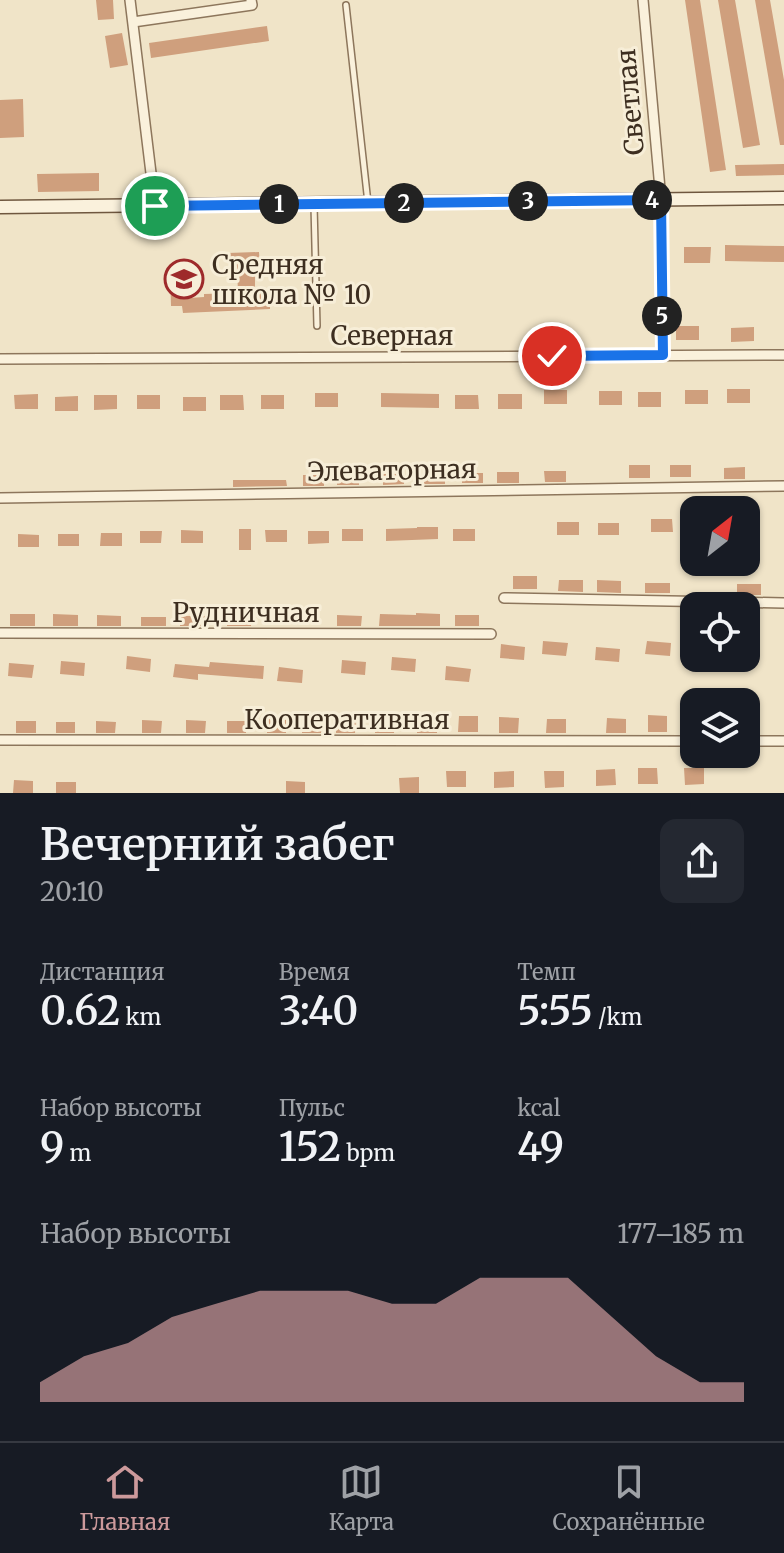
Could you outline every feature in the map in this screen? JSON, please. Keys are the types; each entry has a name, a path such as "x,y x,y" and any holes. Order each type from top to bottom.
{"main road":[{"path":"0,207 784,198"}],"street":[{"path":"130,0 155,206"},
{"name":"Светлая","path":"643,0 661,200 663,355"},
{"path":"133,22 252,2"},
{"name":"Северная","path":"0,359 784,355"},
{"name":"Элеваторная","path":"0,498 784,486"},
{"path":"504,598 784,603"},
{"name":"Рудничная","path":"0,633 491,634"},
{"name":"Кооперативная","path":"0,740 680,741"},
{"path":"760,741 784,741"}],"lane":[{"path":"346,5 368,203"},
{"path":"314,204 317,326"}],"building":[{"path":"96,0 113,0 114,19 98,20"},
{"path":"685,0 700,0 726,170 710,172"},
{"path":"718,0 735,0 760,145 743,148"},
{"path":"755,0 770,0 784,80 784,145 780,145"},
{"path":"267,26 269,41 151,58 149,43"},
{"path":"122,33 128,65 110,68 105,36"},
{"path":"23,99 24,137 0,138 0,100"},
{"path":"784,164 784,175 736,176 735,165"},
{"path":"99,173 99,191 38,192 37,174"},
{"path":"725,245 784,246 784,262 725,261"},
{"path":"684,247 711,247 710,263 684,263"},
{"path":"259,252 260,270 255,271 255,293 270,293 270,309 183,313 182,306 171,306 170,269 194,268 195,285 189,285 189,298 204,297 204,294 238,293 237,266 229,267 228,253"},
{"path":"676,326 699,326 699,340 676,340"},
{"path":"754,327 754,341 731,342 731,328"},
{"path":"727,389 750,389 750,403 727,403"},
{"path":"544,390 567,390 567,404 544,404"},
{"path":"685,390 708,390 708,404 685,404"},
{"path":"599,391 622,391 622,405 599,405"},
{"path":"638,392 661,392 661,407 638,407"},
{"path":"315,393 338,393 338,407 315,407"},
{"path":"381,393 439,394 439,408 381,407"},
{"path":"38,394 38,409 15,409 14,395"},
{"path":"498,394 522,394 522,409 498,409"},
{"path":"94,395 117,395 117,409 94,410"},
{"path":"137,395 160,395 160,409 137,409"},
{"path":"220,395 243,395 244,410 220,410"},
{"path":"261,395 284,395 284,409 261,409"},
{"path":"455,395 478,395 479,409 455,409"},
{"path":"78,396 78,411 55,411 55,397"},
{"path":"183,397 206,397 206,411 183,411"},
{"path":"629,465 650,465 650,478 629,478"},
{"path":"670,465 691,465 691,477 670,477"},
{"path":"745,467 745,479 724,479 724,468"},
{"path":"544,471 566,471 566,482 545,482"},
{"path":"445,472 445,484 424,484 424,473"},
{"path":"497,472 519,472 519,483 497,483"},
{"path":"462,473 483,473 483,483 462,483"},
{"path":"337,474 359,474 359,485 337,485"},
{"path":"383,474 404,474 404,484 383,485"},
{"path":"303,475 324,475 324,486 303,486"},
{"path":"233,480 286,480 287,486 233,487"},
{"path":"651,519 672,519 673,532 651,532"},
{"path":"557,522 579,522 579,535 557,535"},
{"path":"598,523 619,523 619,535 598,535"},
{"path":"438,527 438,539 386,541 386,529"},
{"path":"239,529 251,529 251,550 239,550"},
{"path":"342,529 363,529 363,541 342,541"},
{"path":"453,529 475,529 475,541 453,541"},
{"path":"181,530 203,531 203,543 181,543"},
{"path":"265,530 287,530 287,542 266,542"},
{"path":"140,531 162,531 161,543 140,543"},
{"path":"308,531 329,531 329,543 308,544"},
{"path":"101,533 122,533 122,546 100,546"},
{"path":"18,534 39,535 39,547 18,547"},
{"path":"58,534 79,534 79,546 58,546"},
{"path":"513,576 537,576 537,589 513,589"},
{"path":"559,580 583,580 583,592 558,591"},
{"path":"597,580 621,581 621,593 597,592"},
{"path":"645,583 670,583 670,593 645,593"},
{"path":"737,584 761,584 761,595 760,592 737,592"},
{"path":"10,614 35,614 35,626 10,626"},
{"path":"53,614 78,615 78,626 53,626"},
{"path":"380,614 440,614 440,626 379,626"},
{"path":"97,615 121,616 121,626 97,626"},
{"path":"227,615 252,616 251,626 227,626"},
{"path":"337,615 362,616 361,626 337,626"},
{"path":"455,615 479,615 479,626 455,626"},
{"path":"180,616 205,616 205,626 180,626"},
{"path":"141,617 166,617 166,626 141,626"},
{"path":"543,641 568,643 566,656 542,654"},
{"path":"647,641 671,643 670,656 645,654"},
{"path":"501,644 525,647 524,660 500,658"},
{"path":"596,647 620,649 619,662 595,660"},
{"path":"127,656 151,659 150,672 126,669"},
{"path":"392,657 416,659 415,672 391,670"},
{"path":"342,660 366,662 365,675 341,673"},
{"path":"61,661 85,663 84,676 60,674"},
{"path":"210,662 264,666 263,679 198,674 198,680 173,677 175,664 209,667"},
{"path":"9,663 34,665 32,678 8,676"},
{"path":"446,666 471,669 469,682 445,680"},
{"path":"279,667 303,670 302,683 277,681"},
{"path":"648,715 667,716 667,732 648,732"},
{"path":"459,716 478,716 478,732 458,732"},
{"path":"336,717 356,718 355,733 336,733"},
{"path":"499,717 519,718 518,733 499,733"},
{"path":"302,718 322,719 321,733 302,733"},
{"path":"375,718 395,718 394,733 375,733"},
{"path":"417,718 437,718 437,733 417,733"},
{"path":"607,718 626,719 626,733 606,733"},
{"path":"267,719 286,720 286,733 267,733"},
{"path":"547,719 566,719 566,733 546,733"},
{"path":"142,720 162,721 161,733 142,733"},
{"path":"186,720 206,721 205,733 186,733"},
{"path":"16,721 36,721 36,733 16,733"},
{"path":"96,721 116,722 115,733 96,733"},
{"path":"227,721 246,721 246,733 227,733"},
{"path":"56,722 75,722 75,733 56,733"},
{"path":"638,768 657,768 658,784 638,784"},
{"path":"684,768 704,768 704,784 685,785"},
{"path":"615,769 616,785 596,786 596,770"},
{"path":"446,771 466,771 466,787 447,787"},
{"path":"514,771 514,787 494,788 494,772"},
{"path":"544,771 564,771 564,787 545,788"},
{"path":"419,777 419,793 400,793 399,778"},
{"path":"14,780 33,781 33,793 13,793"},
{"path":"286,781 305,782 305,793 286,793"},
{"path":"56,782 76,782 76,793 56,793"}],"place":[{"name":"Средняя школа № 10","path":"184,279"}],"route":[{"path":"155,206 661,200 663,355 552,356"}]}
